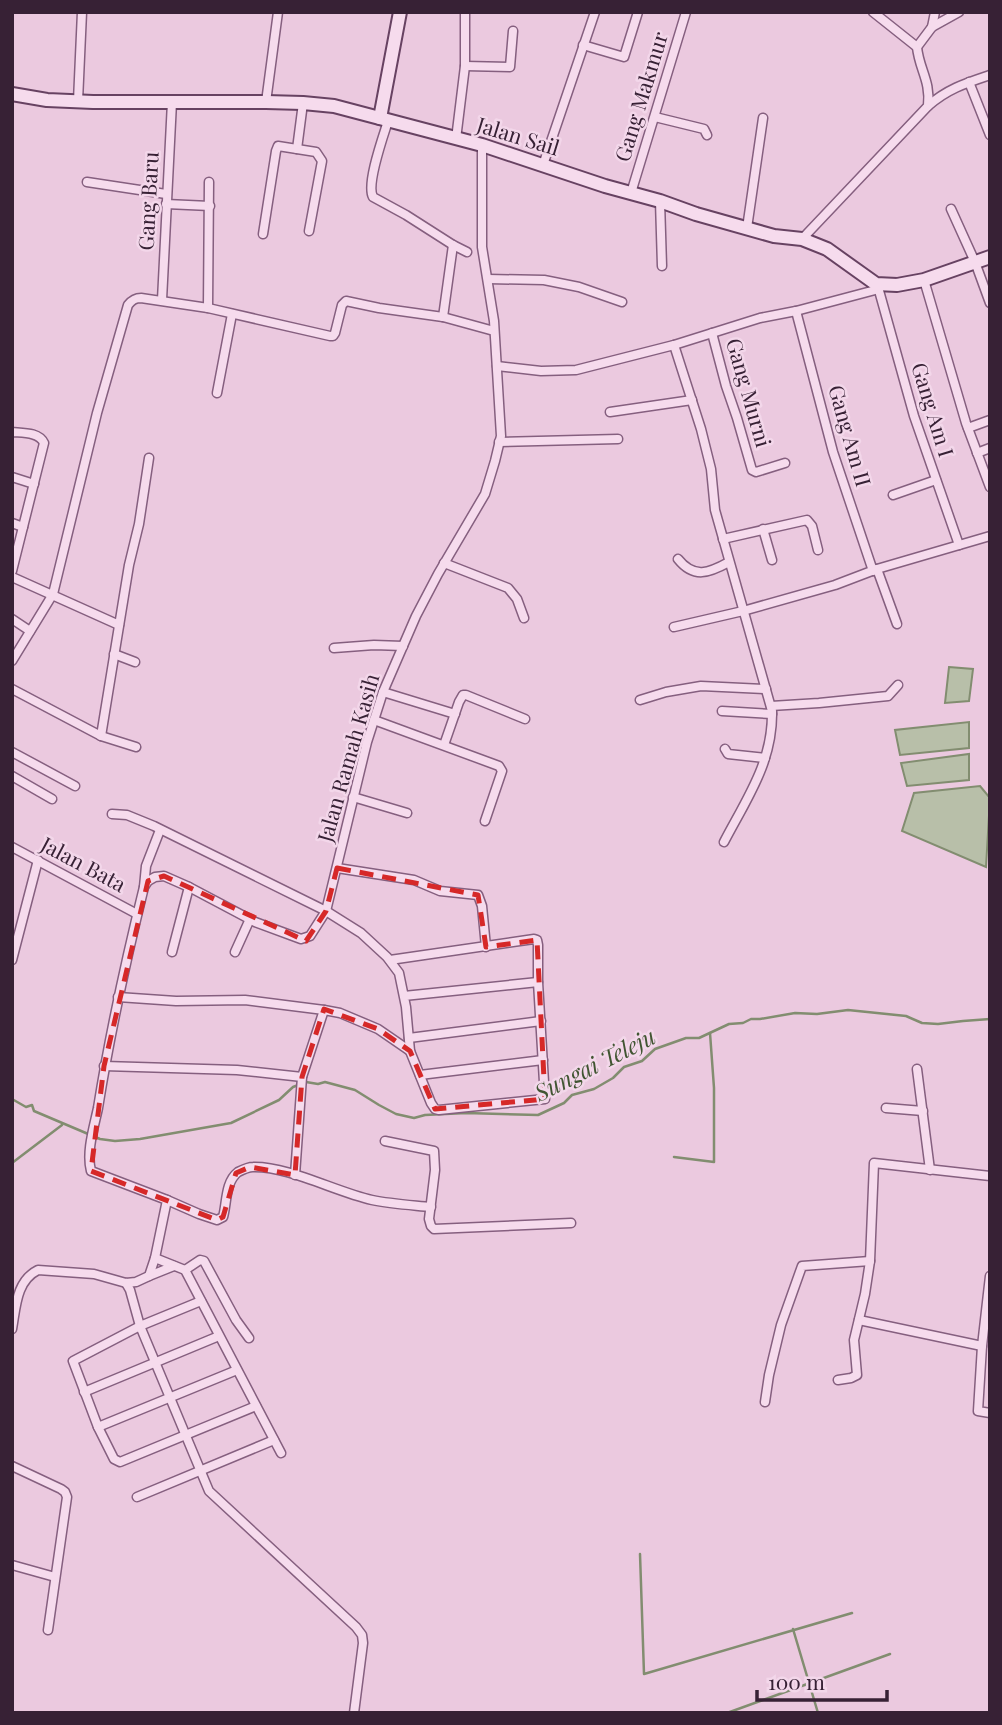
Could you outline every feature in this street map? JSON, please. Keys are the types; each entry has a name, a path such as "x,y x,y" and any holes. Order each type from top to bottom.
{"street":[{"path":"78,101 82,12"},
{"path":"266,102 278,12"},
{"path":"400,12 370,194 467,252"},
{"path":"456,139 465,66 465,12"},
{"path":"543,165 594,12"},
{"path":"583,45 624,57 638,12"},
{"name":"Gang Makmur","path":"631,193 686,12"},
{"path":"873,12 917,47"},
{"path":"932,27 934,12"},
{"path":"928,106 929,92 917,47 932,27 958,12"},
{"path":"465,66 512,66 513,31"},
{"path":"802,239 942,93 990,75"},
{"path":"969,82 990,135"},
{"name":"Jalan Sail","path":"12,94 47,100 266,102 334,106 482,145 696,214 774,236 802,239 827,249 878,287"},
{"name":"Gang Baru","path":"162,300 172,102"},
{"path":"297,149 303,103"},
{"path":"655,117 704,129 707,135"},
{"path":"747,228 763,118"},
{"name":"Jalan Ramah Kasih","path":"144,887 155,877 164,876 250,919 301,939 310,936 326,911 353,797 383,692 416,616 485,494 501,436 498,366 482,247 482,145"},
{"path":"263,234 278,146 316,152 322,161 309,232"},
{"path":"87,182 166,194"},
{"path":"208,308 209,182"},
{"path":"660,201 662,266"},
{"path":"166,204 210,206"},
{"path":"951,209 990,303"},
{"path":"443,317 453,245"},
{"path":"498,366 541,372 576,370 878,287 924,280 990,257"},
{"path":"488,279 544,280 579,287 622,302"},
{"path":"924,280 968,428 990,488"},
{"name":"Gang Am I","path":"878,287 914,416 959,545"},
{"path":"12,661 53,594 97,413 128,305 135,298 208,308 330,336 335,333 342,305 346,301 443,317 494,331"},
{"name":"Gang Am II","path":"796,311 833,452 897,624"},
{"path":"217,393 232,314"},
{"name":"Gang Murni","path":"712,333 752,470 756,472 785,463"},
{"path":"674,345 711,469 715,510 771,710 772,727 762,772 724,842"},
{"path":"610,412 692,400"},
{"path":"968,428 990,420"},
{"path":"12,432 37,436 42,438 44,443 12,571"},
{"path":"499,442 618,439"},
{"path":"977,453 990,448"},
{"path":"101,736 149,458"},
{"path":"12,477 34,484"},
{"path":"893,495 936,480"},
{"path":"723,539 807,520 812,526 818,550"},
{"path":"12,523 23,527"},
{"path":"764,529 772,560"},
{"path":"674,627 835,585 875,570 990,536"},
{"path":"678,559 689,570 698,573 729,562"},
{"path":"444,563 508,588 517,599 524,618"},
{"path":"12,577 119,625"},
{"path":"12,619 30,631"},
{"path":"334,648 403,646"},
{"path":"114,654 135,662"},
{"path":"722,711 771,710 887,696 898,685"},
{"path":"640,700 701,686 766,688"},
{"path":"12,689 101,736 136,747"},
{"path":"383,692 455,714"},
{"path":"444,745 461,697 466,695 525,719"},
{"path":"374,720 501,768 485,821"},
{"path":"725,749 728,754 765,758"},
{"path":"12,752 75,786"},
{"path":"12,776 52,799"},
{"path":"353,797 407,813"},
{"path":"112,814 127,815 160,830 326,911 361,933 400,973 411,1051 435,1109 545,1099 537,940 390,960"},
{"path":"160,830 146,866 144,887 104,1066 90,1149 91,1171 217,1220 223,1217 228,1189 236,1174 250,1167 295,1175 371,1200 430,1207"},
{"name":"Jalan Bata","path":"12,847 137,914"},
{"path":"12,960 38,860"},
{"path":"337,868 414,880 447,892 478,895 482,906 486,947"},
{"path":"172,952 188,887"},
{"path":"235,952 250,919"},
{"path":"404,996 538,982"},
{"path":"118,997 176,1001 245,1000 324,1010 340,1013 378,1029 411,1051"},
{"path":"295,1175 301,1082 324,1010"},
{"path":"409,1038 541,1021"},
{"path":"420,1074 543,1060"},
{"path":"104,1066 237,1070 301,1082"},
{"path":"916,1069 930,1170"},
{"path":"886,1108 923,1111"},
{"path":"385,1140 434,1151 435,1170 430,1207 430,1224 434,1228 571,1223"},
{"path":"838,1380 857,1375 855,1340 870,1261 874,1163 990,1176"},
{"path":"149,1276 167,1200"},
{"path":"155,1258 185,1270 281,1453"},
{"path":"185,1270 200,1260 204,1261 236,1320 249,1338"},
{"path":"765,1402 781,1325 802,1266 870,1261"},
{"path":"12,1329 18,1293 23,1282 38,1270 94,1275 126,1283 136,1282 174,1266"},
{"path":"990,1276 978,1411 990,1413"},
{"path":"126,1283 209,1491 356,1626 362,1635 354,1713"},
{"path":"201,1301 141,1326 73,1361 98,1427 114,1459 120,1462 256,1406"},
{"path":"859,1320 982,1346"},
{"path":"84,1392 219,1336"},
{"path":"98,1427 237,1370"},
{"path":"137,1497 274,1440"},
{"path":"12,1465 65,1492 67,1497 48,1630"},
{"path":"12,1565 55,1577"}],"highlighted area":[{"path":"337,868 478,895 486,947 537,940 545,1099 435,1109 410,1051 378,1029 324,1009 302,1077 295,1175 250,1167 236,1173 223,1217 217,1220 91,1171 104,1066 148,881 164,876 306,941 326,911"}],"shaded area":[{"path":"949,667 973,669 969,701 945,703"},
{"path":"969,722 969,748 900,755 895,730"},
{"path":"969,754 969,780 907,786 901,763"},
{"path":"980,786 990,798 986,867 902,831 914,793"}],"waterway":[{"name":"Sungai Teleju","path":"12,1099 26,1107 32,1105 34,1111 100,1139 115,1141 231,1123 279,1100 293,1087 306,1082 325,1082 355,1090 396,1114 414,1118 466,1113 538,1115 564,1103 572,1095 594,1089 613,1078 624,1067 642,1061 655,1049 686,1038 699,1038 729,1024 743,1023 751,1019 848,1010 906,1016 922,1023 990,1019"},
{"path":"674,1157 714,1162 714,1088 710,1033"},
{"name":"Sungai Teleju","path":"12,1163 62,1125"},
{"path":"640,1554 644,1674 852,1613"},
{"path":"793,1629 818,1713"},
{"path":"727,1713 890,1654"}]}
